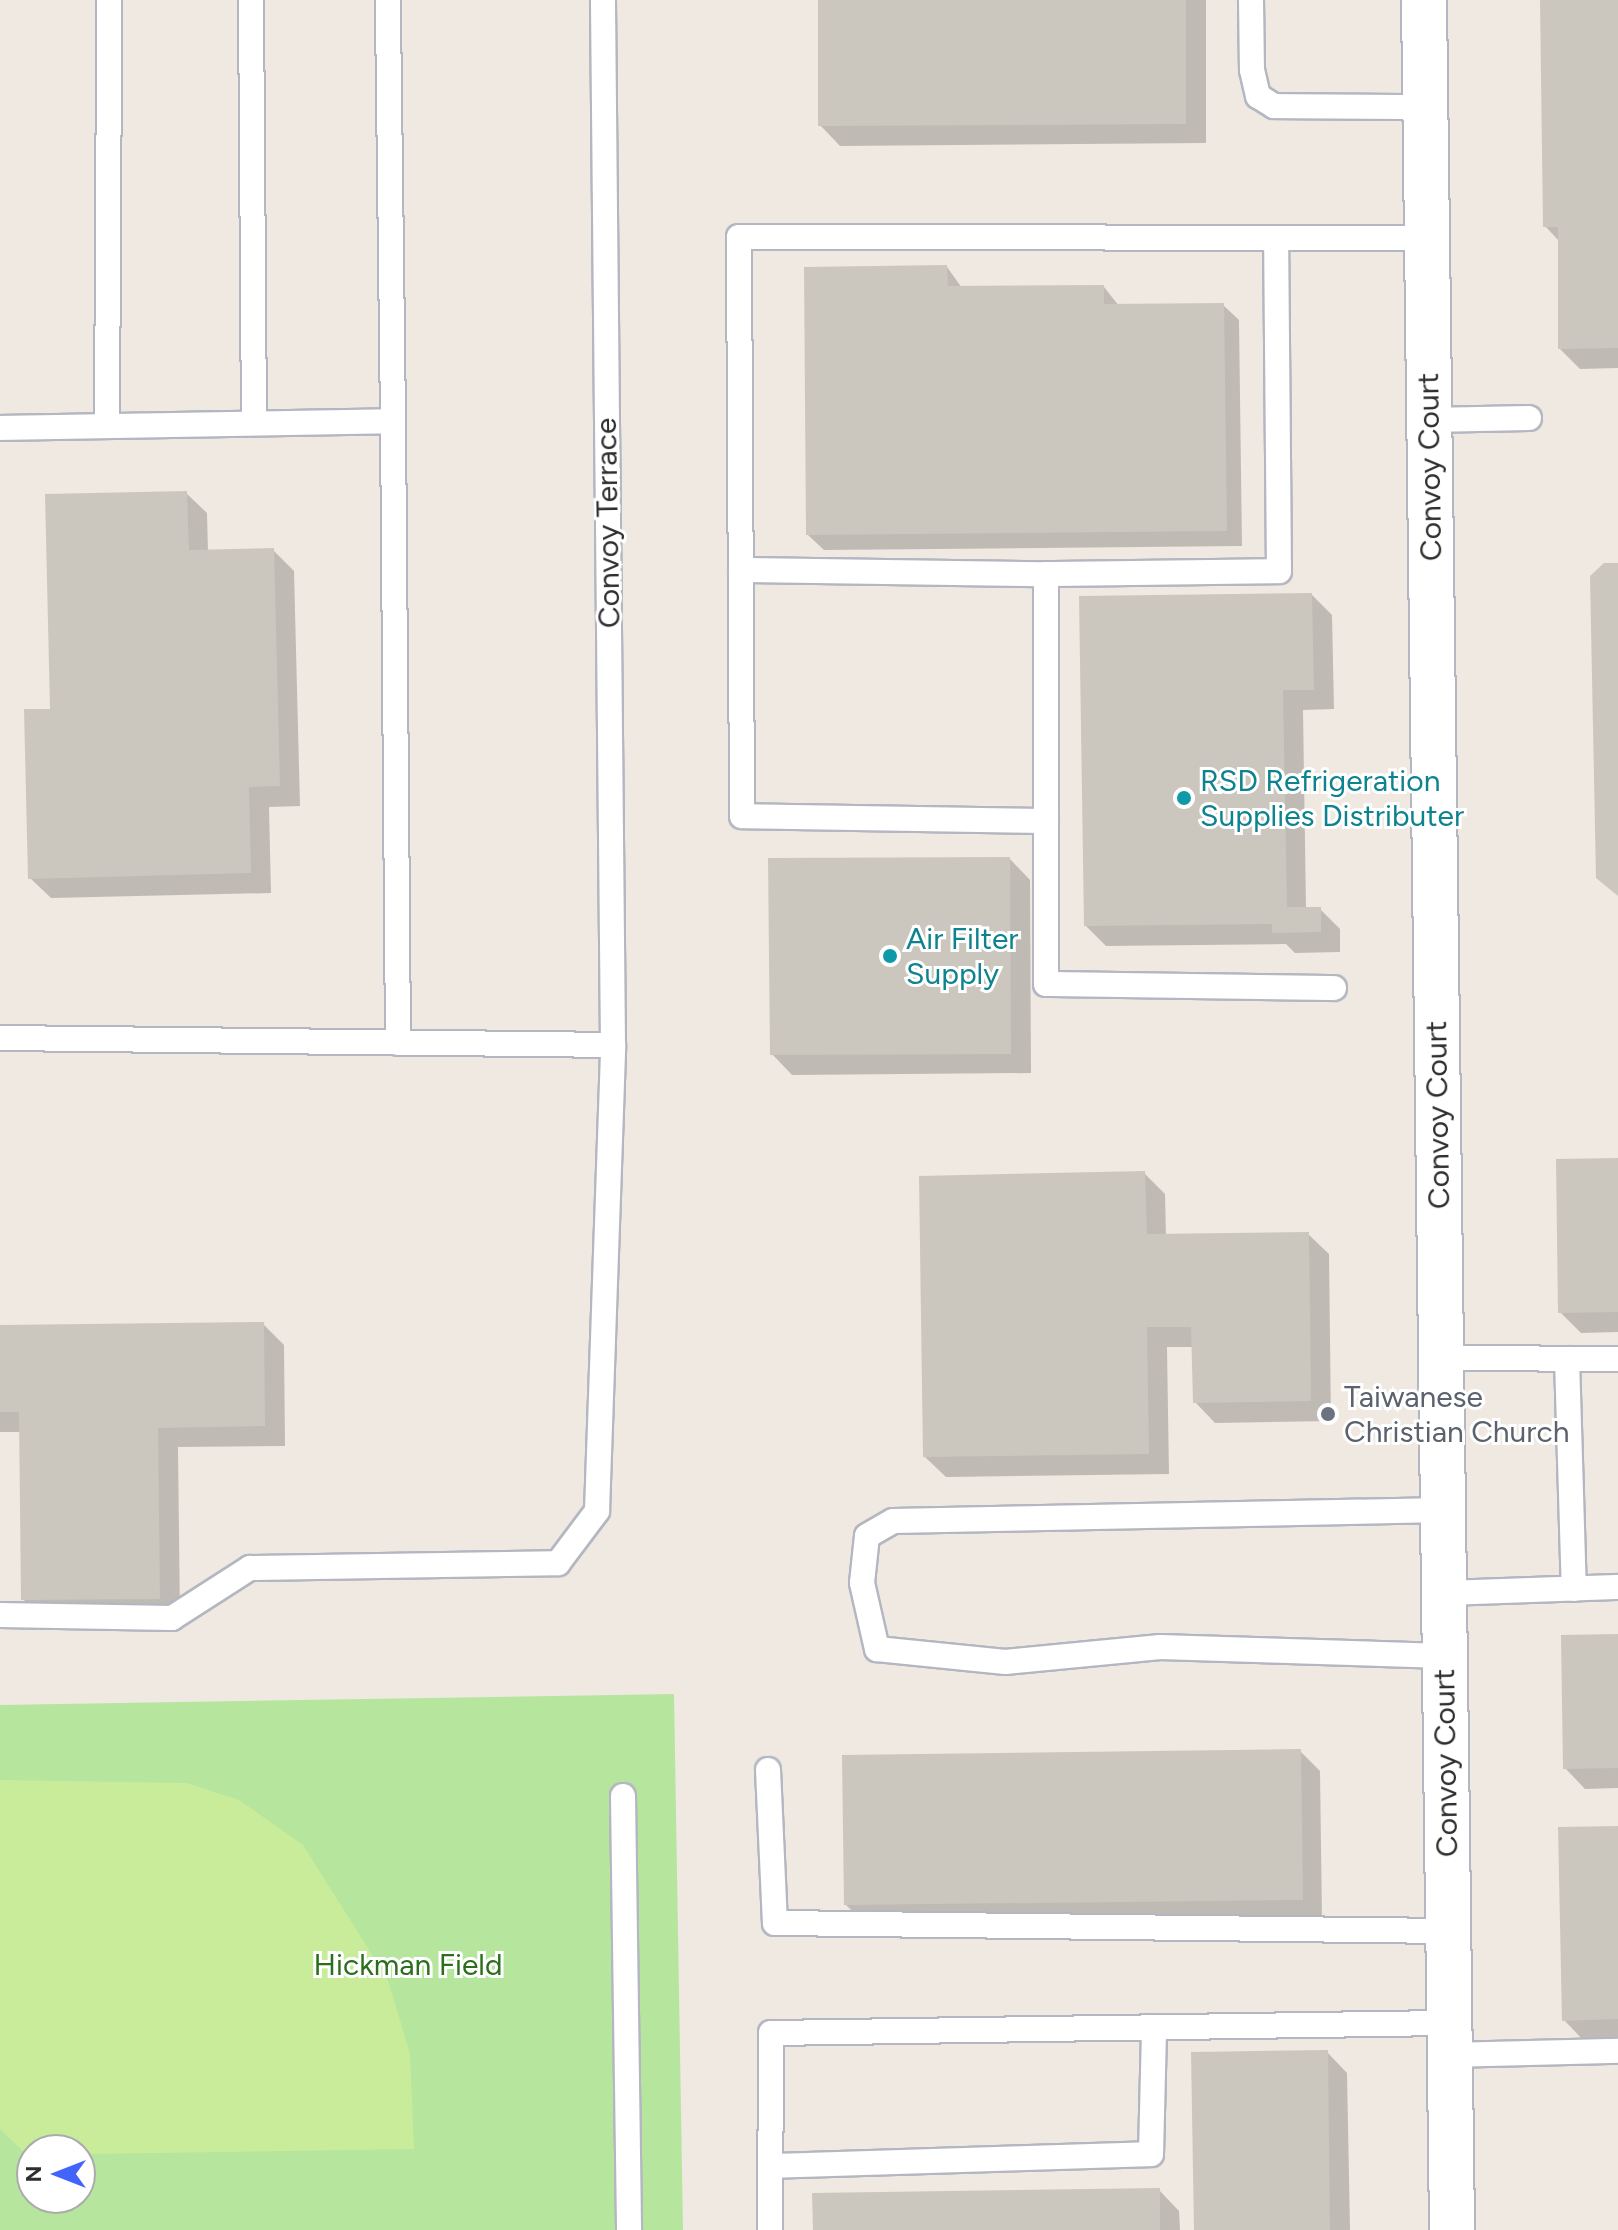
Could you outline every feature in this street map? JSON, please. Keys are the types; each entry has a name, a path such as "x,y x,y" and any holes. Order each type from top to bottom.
{"street":[{"name":"Convoy Court","path":"1424,0 1452,2230"}],"lane":[{"path":"107,426 109,0"},
{"path":"251,0 254,423"},
{"path":"388,0 398,1043"},
{"name":"Convoy Terrace","path":"0,1615 172,1618 250,1568 558,1563 597,1511 613,1045 603,0"},
{"path":"1251,0 1252,70 1258,96 1274,106 1425,107"},
{"path":"1046,821 742,816 739,237 1426,238"},
{"path":"741,570 1046,574 1279,571 1276,238"},
{"path":"1429,420 1529,418"},
{"path":"0,428 393,421"},
{"path":"1046,574 1046,984 1334,988"},
{"path":"0,1038 613,1045"},
{"path":"1441,1358 1618,1359"},
{"path":"1567,1359 1574,1589"},
{"path":"1443,1510 893,1521 867,1536 862,1583 877,1649 1005,1662 1160,1647 1444,1656"},
{"path":"1444,1593 1618,1587"},
{"path":"768,1770 775,1923 1448,1931"},
{"path":"623,1796 629,2230"},
{"path":"771,2166 1151,2154 1154,2027"},
{"path":"770,2230 771,2033 1154,2027 1450,2039 1618,2051"}],"green space":[{"name":"Hickman Field","path":"674,1694 683,2230 0,2230 0,1705"},
{"path":"0,1780 187,1783 239,1800 303,1845 388,1980 410,2054 414,2149 96,2154 96,2134 16,2134 16,2144 0,2129"}],"building":[{"path":"818,0 1186,0 1186,124 818,126"},
{"path":"1540,0 1618,0 1618,348 1558,349 1558,227 1543,227"},
{"path":"947,265 948,286 1104,285 1104,304 1224,303 1227,531 806,535 804,267"},
{"path":"187,491 189,550 274,548 280,786 249,787 251,873 28,879 24,709 50,709 45,494"},
{"path":"1604,563 1618,563 1618,896 1596,878 1590,576"},
{"name":"RSD Refrigeration Supplies Distributer","path":"1312,593 1314,690 1283,690 1287,907 1321,907 1321,932 1272,933 1272,924 1084,926 1079,596"},
{"name":"Air Filter Supply","path":"1010,857 1011,1054 770,1055 768,858"},
{"path":"1618,1158 1618,1312 1558,1313 1556,1159"},
{"path":"1145,1171 1147,1234 1309,1232 1311,1401 1193,1403 1191,1327 1147,1327 1149,1454 923,1457 919,1176"},
{"path":"264,1322 265,1426 158,1428 160,1599 21,1600 19,1412 0,1412 0,1325"},
{"path":"1618,1634 1618,1768 1563,1769 1561,1635"},
{"path":"1301,1749 1303,1900 844,1905 842,1755"},
{"path":"1618,1826 1618,2019 1562,2021 1558,1827"},
{"path":"1328,2050 1330,2230 1194,2230 1191,2052"},
{"path":"1160,2188 1160,2230 813,2230 812,2193"}],"place":[{"name":"RSD Refrigeration Supplies Distributer","path":"1184,798"},
{"name":"Air Filter Supply","path":"890,956"},
{"name":"Taiwanese Christian Church","path":"1328,1414"}]}
